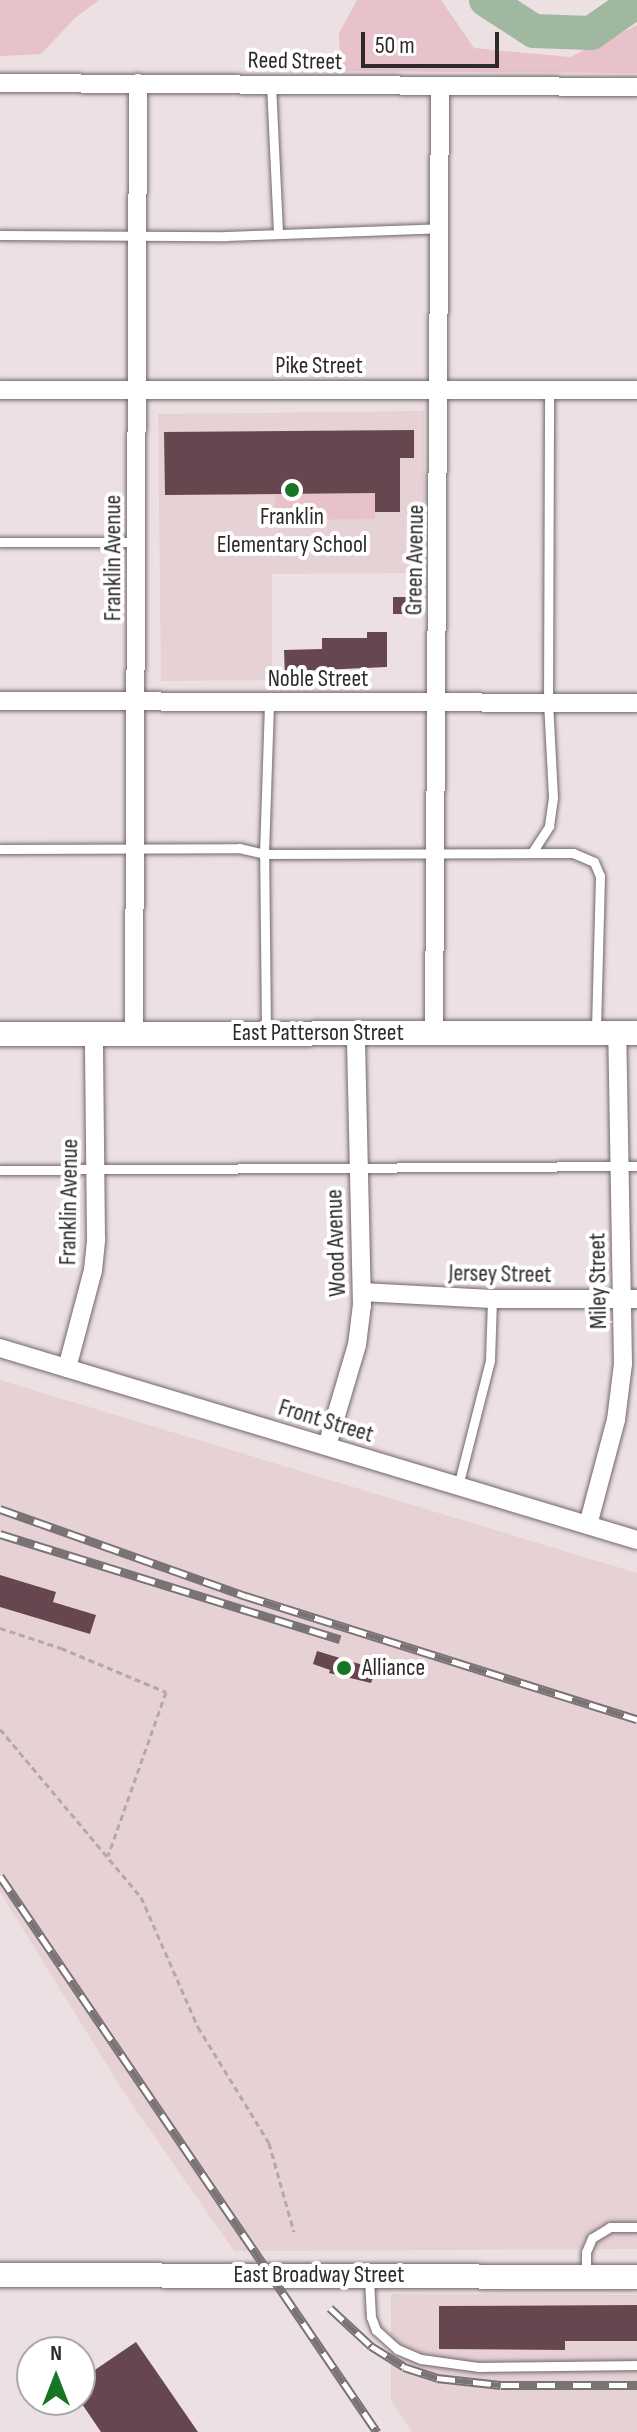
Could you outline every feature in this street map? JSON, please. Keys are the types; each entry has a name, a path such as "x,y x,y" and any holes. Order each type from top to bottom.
{"street":[{"name":"Reed Street","path":"0,83 637,87"},
{"name":"Franklin Avenue","path":"134,1033 138,83"},
{"name":"Green Avenue","path":"434,1033 441,390 440,87"},
{"name":"Pike Street","path":"0,390 637,390"},
{"name":"Noble Street","path":"0,701 637,703"},
{"name":"Franklin Avenue","path":"67,1368 93,1270 94,1033"},
{"name":"Wood Avenue","path":"327,1446 357,1345 362,1292 356,1033"},
{"name":"East Patterson Street","path":"0,1034 617,1033"},
{"name":"Miley Street","path":"588,1525 621,1392 630,1299 628,1166 617,1033"},
{"name":"Jersey Street","path":"362,1292 492,1299 630,1299"},
{"name":"Front Street","path":"0,1348 637,1540"},
{"name":"East Broadway Street","path":"0,2275 637,2277"}],"lane":[{"path":"271,84 278,233"},
{"path":"0,235 278,233 440,228"},
{"path":"533,851 549,826 553,797 548,703 549,390"},
{"path":"0,542 137,542"},
{"path":"266,1033 264,854 269,703"},
{"path":"0,849 239,848 264,854 436,851 573,853 594,862 600,876 617,1033"},
{"path":"0,1170 628,1166"},
{"path":"458,1486 490,1360 492,1299"},
{"path":"586,2277 586,2252 592,2238 610,2227 637,2227"},
{"path":"369,2275 371,2317 376,2330 397,2349 421,2359 479,2367 637,2365"}],"path":[{"path":"0,1628 61,1648 166,1692 107,1857"},
{"path":"0,1729 141,1897 198,2027 269,2143 294,2232"}],"shaded area":[{"path":"0,0 99,0 75,18 41,54 0,56"},
{"path":"357,0 441,0 474,48 570,57 637,25 637,73 340,71 339,33"},
{"name":"Franklin Elementary School","path":"424,411 425,573 272,574 272,680 161,681 158,414"},
{"path":"375,493 375,519 275,520 275,494"},
{"path":"0,1380 637,1573 637,2249 234,2251 123,2091 0,1892"},
{"path":"391,2294 637,2295 637,2432 412,2432 391,2400"}],"building":[{"path":"414,430 414,458 400,458 400,512 375,512 375,493 165,495 164,432"},
{"path":"393,597 417,597 417,614 393,614"},
{"path":"367,632 387,632 387,667 299,671 300,678 285,678 284,650 322,649 322,638 367,638"},
{"path":"0,1575 56,1592 53,1602 96,1615 90,1634 0,1607"},
{"path":"317,1651 376,1669 371,1683 329,1673 330,1670 313,1664"},
{"path":"637,2305 637,2341 565,2341 565,2350 439,2349 439,2306"},
{"path":"136,2342 198,2432 101,2432 90,2416 96,2416 96,2369"}],"waterway":[{"path":"486,0 534,31 591,33 637,1"}],"railway":[{"path":"0,1509 246,1596 637,1719"},
{"path":"0,1534 340,1639"},
{"path":"0,1876 377,2432"},
{"path":"330,2308 371,2346 404,2367 437,2378 501,2385 637,2385"}],"place":[{"name":"Franklin Elementary School","path":"292,490"},
{"name":"Alliance","path":"344,1668"}]}
